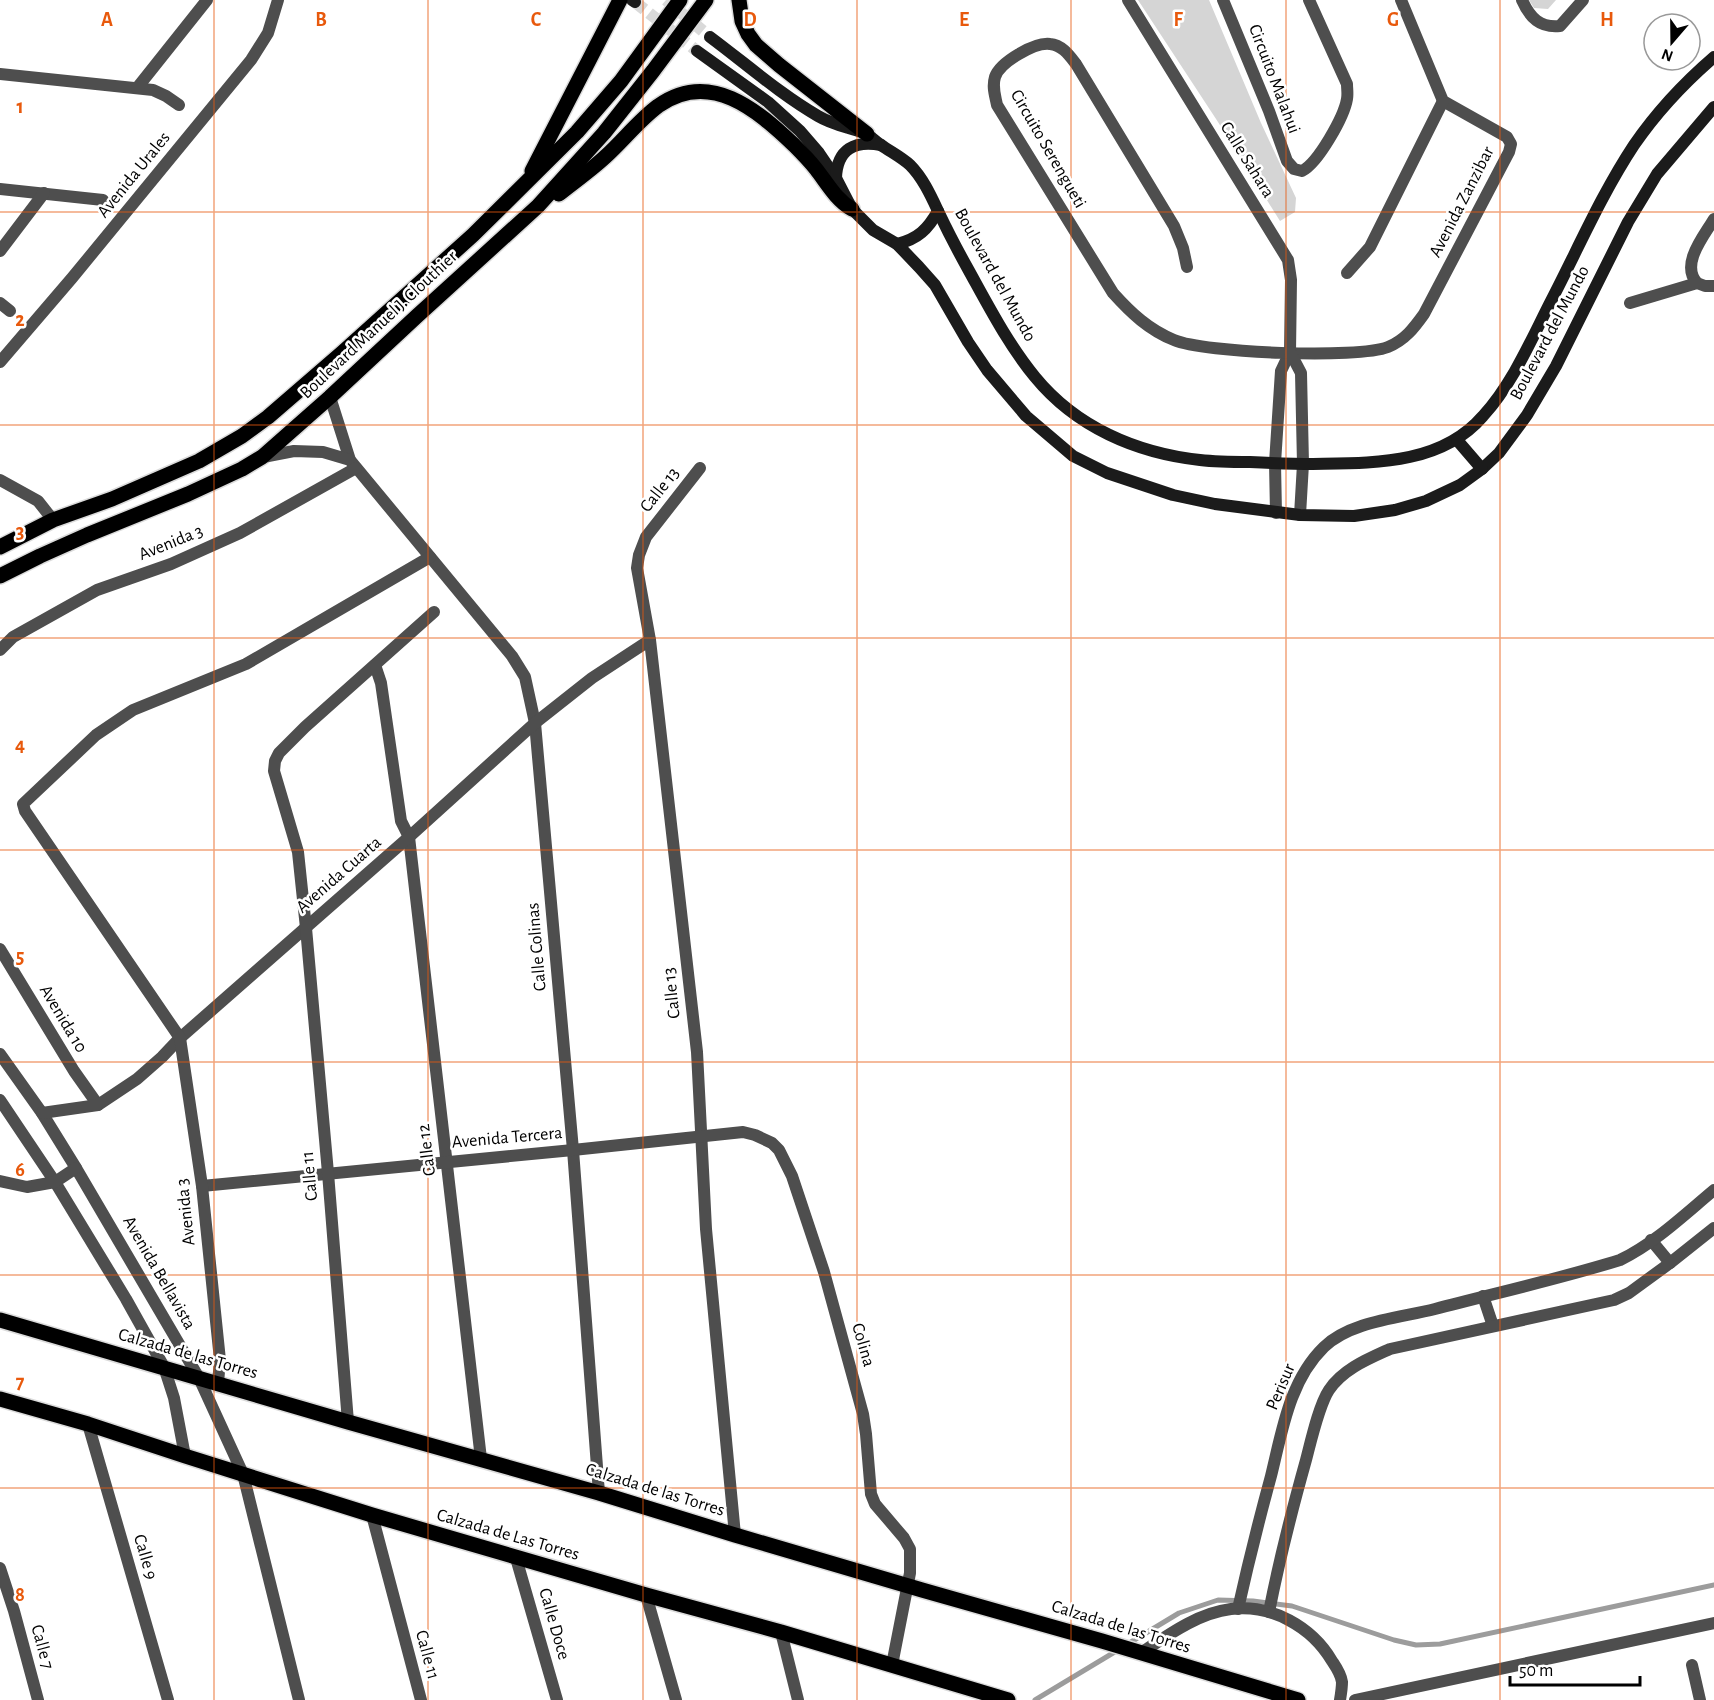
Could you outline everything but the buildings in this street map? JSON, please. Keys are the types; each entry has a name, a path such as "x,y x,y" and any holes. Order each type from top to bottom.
{"main road":[{"name":"Boulevard Manuel J. Clouthier","path":"0,547 53,520 112,499 182,469 242,436 268,417 342,353 526,184 577,132 621,81 680,0"},
{"name":"Boulevard Manuel J. Clouthier","path":"0,576 87,535 197,490 262,457 538,206 604,133 706,0"},
{"path":"739,0 742,21 756,45 778,65 867,134"},
{"path":"526,184 629,1"},
{"path":"538,206 559,194 605,157 660,105 679,96 705,92 731,97 754,111 796,147 843,204 852,209"},
{"name":"Calzada de las Torres","path":"0,1320 599,1493 1298,1700"},
{"name":"Calzada de Las Torres","path":"0,1399 88,1424 372,1515 516,1558 781,1632 1004,1698"}],"street":[{"path":"137,88 207,0"},
{"name":"Avenida Urales","path":"0,362 251,60 268,33 278,0"},
{"name":"Calle Sahara","path":"1128,0 1288,260 1291,280 1290,352"},
{"name":"Circuito Malahui","path":"1224,0 1287,162 1294,169 1302,171 1308,168 1338,124 1347,99 1347,84 1309,0"},
{"path":"1347,273 1370,247 1443,101 1401,0"},
{"path":"1522,0 1532,17 1550,27 1560,26 1583,0"},
{"name":"Boulevard del Mundo","path":"710,37 794,100 838,126 867,134 912,167 924,183 960,256 1005,337 1037,379 1072,414 1132,446 1161,454 1201,460 1303,464 1360,463 1404,459 1457,440 1482,418 1518,365 1591,220 1635,143 1681,88 1714,57"},
{"name":"Circuito Serengueti","path":"1187,267 1183,248 1174,226 1067,52 1050,44 1041,45 1022,52 1005,63 996,74 993,88 997,105 1113,293 1134,316 1154,331 1176,342 1227,350 1290,352"},
{"name":"Boulevard del Mundo","path":"697,51 768,102 811,142 836,178 852,209 873,230 897,244 935,285 987,370 1026,416 1073,456 1107,473 1173,495 1215,504 1300,515 1354,516 1395,510 1426,501 1460,485 1499,453 1527,415 1550,376 1628,222 1657,174 1714,107"},
{"path":"0,74 153,90 178,105"},
{"name":"Avenida Zanzibar","path":"1290,352 1348,352 1385,348 1414,330 1424,314 1509,152 1511,144 1507,137 1443,101"},
{"path":"836,178 836,167 847,149 872,143 882,146"},
{"path":"0,189 103,200"},
{"path":"0,251 44,193"},
{"path":"897,244 921,234 931,224 938,211"},
{"path":"1714,219 1694,256 1691,268 1691,274 1697,283 1714,286"},
{"path":"1630,303 1697,283"},
{"path":"1276,513 1275,463 1281,371 1290,352"},
{"path":"1290,352 1301,374 1303,464 1300,515"},
{"name":"Calle Colinas","path":"330,397 353,464 525,677 535,723 573,1150 599,1493"},
{"path":"1279,404 1290,401 1301,405"},
{"path":"1457,440 1482,469"},
{"path":"262,457 294,451 323,452 353,464"},
{"name":"Avenida 3","path":"0,650 14,637 97,590 171,564 240,533 353,464"},
{"name":"Calle 13","path":"700,468 645,537 637,568 650,640 695,1041 706,1229 735,1535"},
{"path":"0,480 38,501 53,520"},
{"path":"180,1038 25,811 23,804 96,735 133,710 246,664 430,557"},
{"path":"375,665 434,612"},
{"name":"Avenida Cuarta","path":"42,1113 98,1105 137,1079 180,1038 535,723 592,678 650,640"},
{"name":"Calle 12","path":"375,665 381,683 401,821 409,837 481,1459"},
{"name":"Calle 11","path":"348,1422 328,1173 298,852 274,771 279,753 375,665"},
{"name":"Avenida 10","path":"0,949 74,1071 98,1105"},
{"name":"Avenida 3","path":"180,1038 202,1186 220,1360 218,1383"},
{"name":"Avenida Bellavista","path":"0,1054 42,1113 76,1168 199,1378 243,1474 299,1700"},
{"path":"0,1100 55,1182 164,1367 174,1398 185,1456"},
{"name":"Avenida Tercera","path":"202,1186 743,1132"},
{"name":"Colina","path":"743,1132 765,1138 779,1150 792,1176 824,1272 860,1403 866,1434 871,1494 875,1504 904,1538 910,1549 911,1561 892,1665"},
{"path":"0,1181 27,1188 55,1182 76,1168"},
{"name":"Perisur","path":"1238,1609 1259,1518 1295,1389 1307,1367 1325,1346 1371,1323 1620,1260 1636,1252 1714,1190"},
{"path":"1269,1612 1319,1414 1329,1390 1345,1374 1364,1361 1390,1349 1614,1300 1629,1293 1714,1228"},
{"path":"1652,1240 1670,1263"},
{"path":"1483,1296 1492,1326"},
{"name":"Calle 9","path":"88,1424 168,1700"},
{"name":"Calle 11","path":"372,1515 421,1700"},
{"name":"Calle Doce","path":"516,1558 558,1700"},
{"name":"Calle 7","path":"0,1568 38,1700"},
{"path":"646,1595 676,1700"},
{"path":"0,1600 14,1611"},
{"path":"1141,1653 1170,1634 1215,1613 1238,1609 1269,1612 1287,1619 1317,1640 1339,1672 1342,1682 1340,1700"},
{"path":"1355,1700 1714,1623"},
{"path":"781,1632 798,1700"},
{"path":"1692,1665 1700,1700"}],"shaded area":[{"path":"1138,0 1209,0 1261,123 1296,198 1295,212 1280,221"},
{"path":"1529,0 1556,0 1548,9 1534,8"}],"waterway":[{"path":"1126,1645 1179,1613 1218,1600 1253,1601 1292,1606 1394,1640 1416,1645 1440,1644 1714,1585"},
{"path":"1035,1700 1118,1650"}],"tunnel":[{"path":"666,0 710,37"},
{"path":"635,2 697,51"}]}
